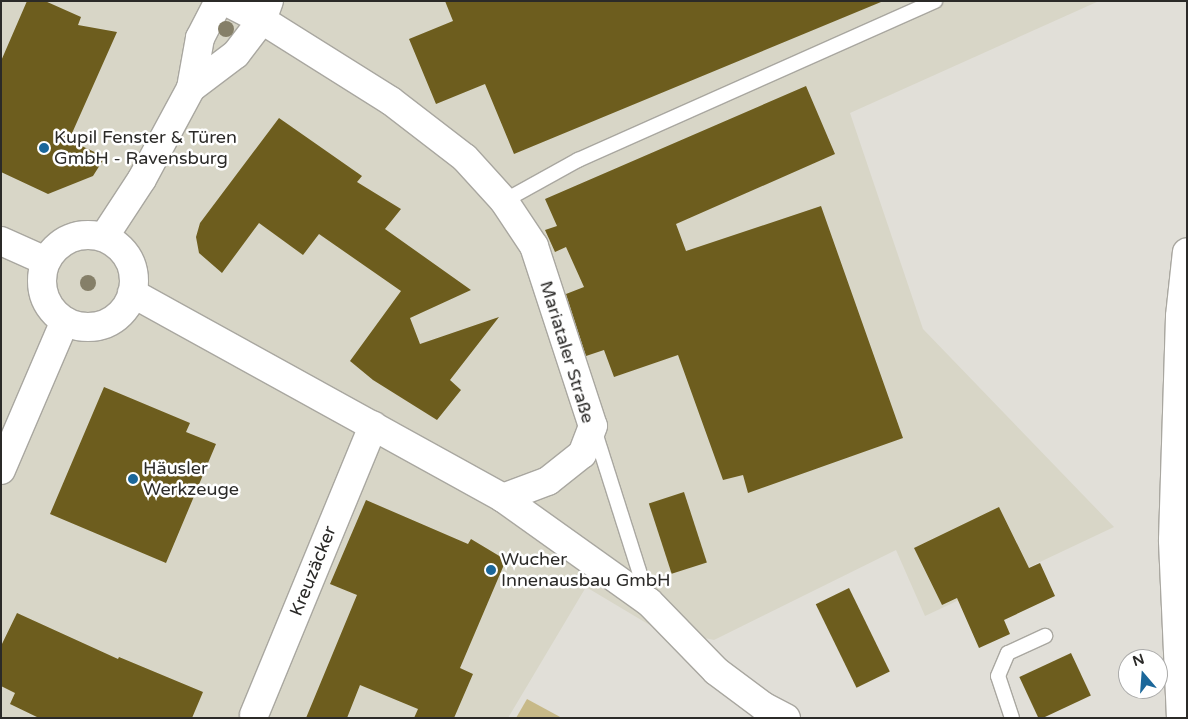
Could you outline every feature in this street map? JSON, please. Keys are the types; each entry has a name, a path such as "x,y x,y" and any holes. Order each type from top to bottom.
{"street":[{"path":"104,238 142,179 191,88 200,38 219,1"},
{"name":"Mariataler Straße","path":"225,1 266,10 466,158 504,201 534,246 593,426 582,454 548,481 503,498"},
{"path":"191,88 236,54 266,10"},
{"path":"77,236 104,238 126,254 134,280 127,306 105,324 92,327 65,321 46,301 42,274 46,261 64,241 77,236"},
{"path":"1,242 46,261"},
{"path":"1182,718 1173,540 1180,316 1187,252"},
{"path":"132,293 503,498 649,602 716,671 766,714"},
{"path":"1,470 65,321"},
{"name":"Kreuzäcker","path":"254,716 373,426"}],"lane":[{"path":"504,201 578,160 935,1"},
{"path":"593,426 649,602"},
{"path":"1012,718 998,676 1008,653 1045,636"}],"shaded area":[{"path":"1,1 1099,1 850,113 923,329 1114,527 925,616 896,550 714,640 653,627 586,587 508,718 1,718"},
{"path":"527,699 562,718 516,718"}],"building":[{"path":"27,1 45,1 81,17 78,25 117,32 69,140 105,157 93,176 48,194 1,172 1,61"},
{"path":"445,1 881,2 514,154 485,84 436,104 409,39 453,21"},
{"path":"806,86 835,154 676,224 686,251 821,206 903,438 748,493 743,475 723,480 678,355 614,377 604,350 586,356 566,294 584,287 566,247 555,252 545,230 557,226 545,199"},
{"path":"279,118 362,176 357,182 401,209 385,229 471,290 410,318 420,344 499,317 450,380 461,390 437,420 373,380 350,361 401,291 319,234 303,255 259,223 222,273 199,253 196,237 200,223"},
{"name":"Häusler Werkzeuge","path":"104,387 190,423 186,432 216,444 166,563 50,514"},
{"path":"684,492 707,562 672,574 649,503"},
{"path":"366,500 468,544 471,539 506,560 460,668 473,674 454,718 414,718 418,709 360,685 347,718 306,718 357,595 330,584"},
{"path":"999,507 1029,568 1040,563 1055,596 1004,620 1010,634 979,648 957,598 942,605 914,548"},
{"path":"849,588 890,672 857,688 816,604"},
{"path":"17,613 118,659 119,657 203,692 192,718 39,718 10,704 15,693 1,686 1,646"},
{"path":"1071,653 1091,696 1043,718 1038,718 1019,677"}],"place":[{"name":"Kupil Fenster & Türen GmbH - Ravensburg","path":"44,148"},
{"name":"Häusler Werkzeuge","path":"133,479"},
{"name":"Wucher Innenausbau GmbH","path":"491,570"}]}
